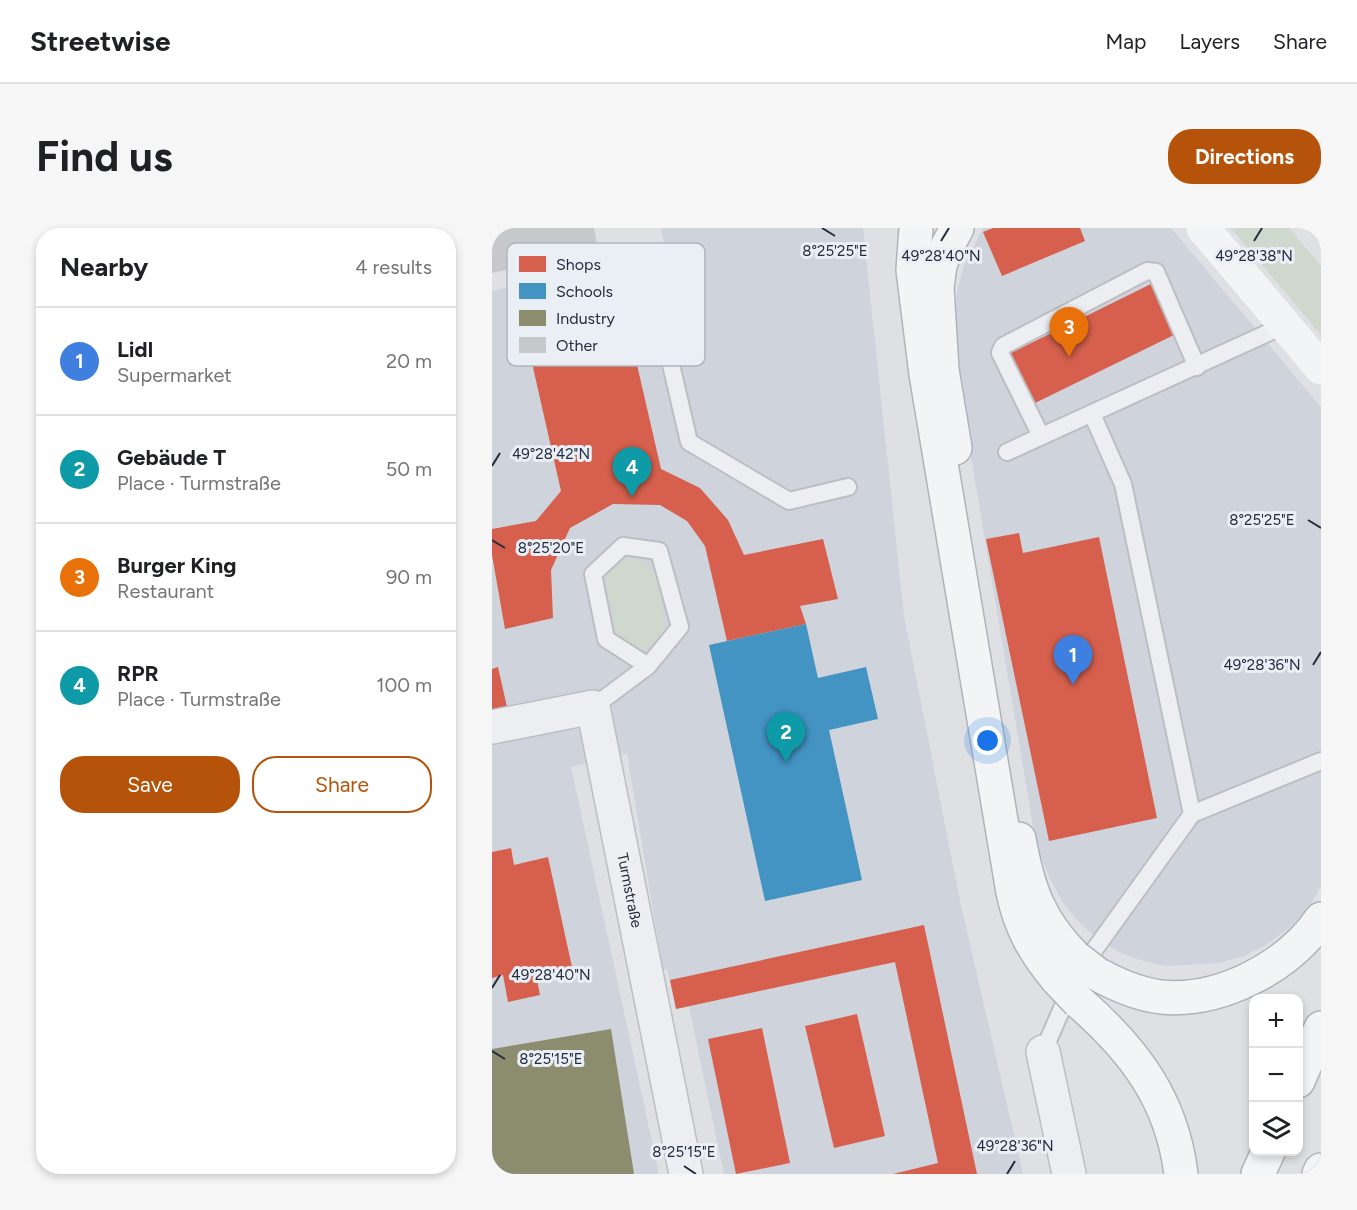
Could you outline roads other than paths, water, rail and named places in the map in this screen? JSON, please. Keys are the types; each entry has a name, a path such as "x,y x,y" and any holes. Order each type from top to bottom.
{"main road":[{"path":"1203,228 1321,368"},
{"path":"952,236 940,265 937,287 942,370 1024,867 1029,887 1077,978 1153,1086 1173,1134 1181,1174"},
{"path":"915,242 913,270 926,374 1013,892 1017,914 1036,953 1077,978 1118,986 1139,993 1178,998 1219,990 1261,974 1299,946 1321,920"},
{"path":"1303,1071 1321,1028"},
{"path":"1258,1174 1266,1156"},
{"path":"1319,1174 1321,1170"}],"street":[{"path":"492,727 593,706"},
{"name":"Turmstraße","path":"593,706 686,1174"},
{"path":"1042,1052 1069,1174"}],"lane":[{"path":"1041,436 1000,353 1003,346 1147,271 1156,272 1197,367"},
{"path":"1007,452 1285,325"},
{"path":"671,366 688,442 789,501 848,487"},
{"path":"1092,414 1123,484 1192,814"},
{"path":"593,706 648,666 680,627 659,551 623,546 593,574 606,639 648,666"},
{"path":"1042,1052 1077,974 1192,814 1321,761"}],"place":[{"name":"Burger King","path":"1069,357"},
{"name":"RPR","path":"632,497"},
{"name":"Lidl","path":"1073,685"},
{"name":"Gebäude T","path":"786,762"}]}
